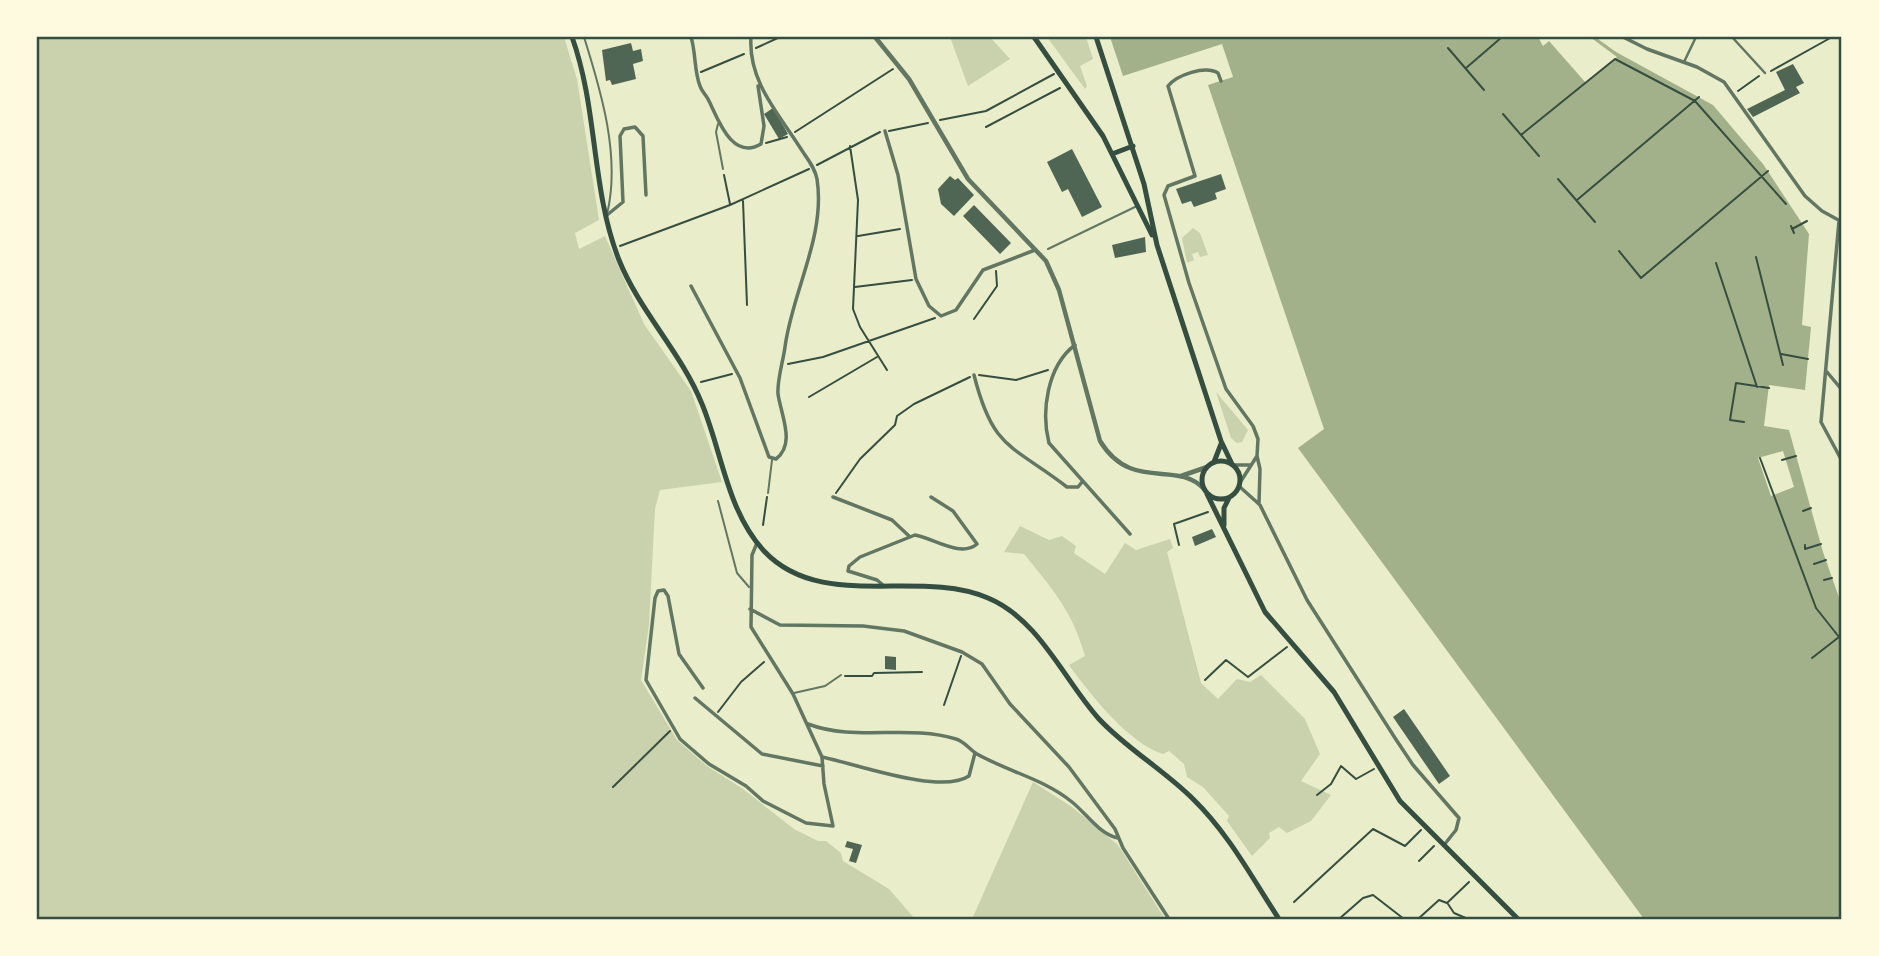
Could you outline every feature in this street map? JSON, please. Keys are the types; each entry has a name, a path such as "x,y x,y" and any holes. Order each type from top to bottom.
{"main road":[{"path":"572,37 588,94 607,215 615,248 633,289 693,386 740,514 757,543 775,561 800,575 828,582 936,586 973,592 998,603 1041,641 1104,724 1182,788 1209,816 1239,856 1279,919"},
{"path":"1034,37 1112,154 1157,245"},
{"path":"1096,37 1133,146 1157,245 1221,441 1240,484 1228,498 1224,508 1224,531"},
{"path":"1112,154 1133,146"},
{"path":"1221,441 1214,462 1207,467 1202,478 1205,491 1257,598 1290,644 1334,692 1400,801 1518,919"},
{"path":"1214,462 1233,464"},
{"path":"1205,491 1217,499 1228,498"}],"street":[{"path":"691,37 701,89 718,124 734,142 750,147 761,144 764,127 750,52 751,37"},
{"path":"875,37 899,65 973,185 1035,250 1052,274 1075,345 1100,441 1106,450 1119,463 1141,473 1194,480 1205,491"},
{"path":"1623,37 1710,74 1734,93 1773,156 1805,196 1840,221 1821,422 1842,461"},
{"path":"1684,62 1696,37"},
{"path":"1732,37 1765,73"},
{"path":"1221,81 1215,70 1203,70 1177,79 1168,86 1195,176 1168,186 1164,199 1226,389 1256,432 1260,505"},
{"path":"691,286 737,373 772,460 785,449 784,420 778,393 786,339 815,224 818,190 813,167 758,84"},
{"path":"607,215 623,202 620,136 624,129 635,128 643,136 646,195"},
{"path":"885,131 908,228 916,279 929,306 941,316 956,310 983,270 1035,250"},
{"path":"1075,345 1059,366 1045,402 1045,428 1055,452 1130,534"},
{"path":"1827,372 1842,390"},
{"path":"974,375 988,422 1002,440 1067,486 1073,488 1082,482"},
{"path":"1257,456 1240,484 1260,505 1307,600 1413,765 1459,818 1459,824 1442,842"},
{"path":"1233,464 1251,464"},
{"path":"1179,476 1207,467"},
{"path":"833,497 892,520 909,536"},
{"path":"883,585 877,580 847,569 860,557 896,545 909,536 923,536 962,550 972,549 977,544 953,511 931,497"},
{"path":"703,688 682,662 668,596 664,590 658,592 646,680 680,738 709,764 746,786 763,801 806,823 833,827 822,757 793,694 751,627 749,587 752,555 757,543"},
{"path":"750,609 780,625 863,626 904,631 962,652 990,673 1010,704 1069,767 1115,829 1169,919"},
{"path":"695,698 762,754 823,766"},
{"path":"806,723 851,733 938,735 959,739 975,753 1041,782 1072,802 1105,833 1119,838"},
{"path":"822,757 904,776 952,783 969,776 975,753"}],"lane":[{"path":"584,37 608,136 613,186 607,215"},
{"path":"718,124 716,132 723,169"},
{"path":"1048,249 1138,206"},
{"path":"768,493 772,460"},
{"path":"718,501 737,573 749,587"},
{"path":"793,694 801,689 825,686 841,676"}],"path":[{"path":"698,74 780,37"},
{"path":"1466,69 1502,37"},
{"path":"1734,93 1832,37"},
{"path":"1448,48 1484,90"},
{"path":"1521,135 1615,59 1695,101 1786,204"},
{"path":"761,144 773,143 792,135 899,65"},
{"path":"615,248 743,200 813,167 849,145 885,131 986,111 1059,72"},
{"path":"986,127 1067,84"},
{"path":"1577,200 1699,97"},
{"path":"1503,114 1539,156"},
{"path":"849,145 858,200 853,309 887,370"},
{"path":"723,169 730,205"},
{"path":"1619,251 1642,278 1768,171"},
{"path":"1558,179 1595,222"},
{"path":"743,200 747,305"},
{"path":"1792,229 1807,221"},
{"path":"858,236 908,228"},
{"path":"1756,257 1783,365"},
{"path":"1716,263 1757,387"},
{"path":"974,318 997,286 995,266"},
{"path":"853,287 916,279"},
{"path":"783,365 823,357 941,316"},
{"path":"1780,354 1808,359"},
{"path":"809,397 878,356"},
{"path":"833,497 860,458 895,425 897,416 914,404 974,375 1016,380 1059,366"},
{"path":"693,386 712,377 737,373"},
{"path":"1744,422 1730,421 1737,383 1769,388"},
{"path":"1783,460 1796,456"},
{"path":"1760,458 1816,608 1839,637 1812,658"},
{"path":"763,525 768,493"},
{"path":"1803,511 1811,508"},
{"path":"1179,545 1174,524 1216,510"},
{"path":"1805,545 1805,549 1821,544"},
{"path":"1814,564 1826,560"},
{"path":"1824,580 1832,578"},
{"path":"1205,680 1226,660 1248,677 1290,644"},
{"path":"944,705 962,652"},
{"path":"716,715 741,682 770,657"},
{"path":"841,676 872,676 874,673 891,671 922,672"},
{"path":"614,787 671,730"},
{"path":"1317,795 1331,784 1341,766 1356,779 1378,767"},
{"path":"1294,902 1373,829 1405,846 1424,826"},
{"path":"1419,861 1442,842"},
{"path":"1447,903 1475,876"},
{"path":"1339,919 1363,898 1373,895 1404,919"},
{"path":"1418,919 1439,900 1447,903 1454,913 1468,919"}],"shaded area":[{"path":"37,37 564,37 577,79 599,220 575,233 579,249 605,236 644,324 691,391 722,482 660,490 655,509 649,625 641,680 677,740 707,766 743,789 794,829 818,841 826,841 841,853 843,861 889,889 915,919 37,919"},
{"path":"950,37 990,37 1010,59 968,86"},
{"path":"1047,37 1086,37 1093,59 1080,66 1087,86 1085,89"},
{"path":"1110,37 1538,37 1543,46 1549,41 1586,83 1617,57 1590,37 1595,37 1616,52 1713,105 1763,164 1809,234 1802,325 1811,327 1805,390 1769,385 1764,426 1789,430 1823,552 1842,606 1842,919 1644,919 1298,448 1324,429 1208,85 1233,77 1222,44 1123,76","holes":["1783,451 1794,487 1771,496 1758,458"]},
{"path":"1193,228 1200,233 1208,255 1200,257 1198,252 1192,254 1194,260 1187,263 1182,238"},
{"path":"1216,392 1248,430 1242,442 1237,443 1231,438"},
{"path":"1020,526 1049,540 1062,536 1076,546 1074,553 1105,574 1125,543 1136,550 1170,539 1173,548 1167,552 1201,683 1218,699 1237,679 1250,682 1261,675 1305,719 1320,754 1301,781 1331,795 1311,821 1287,833 1279,827 1269,833 1270,838 1252,856 1227,821 1229,816 1203,787 1187,777 1184,764 1169,751 1163,754 1150,748 1123,729 1069,665 1085,656 1061,602 1024,554 1004,552"},
{"path":"1033,782 1072,807 1118,845 1165,919 972,919"}],"building":[{"path":"631,43 633,51 641,49 643,61 633,64 636,79 612,85 610,80 606,81 602,50"},
{"path":"1793,64 1804,83 1796,87 1800,93 1753,117 1747,109 1785,90 1776,72"},
{"path":"773,108 788,134 779,139 764,114"},
{"path":"1072,149 1102,207 1082,217 1068,189 1062,192 1047,162"},
{"path":"1221,174 1226,189 1215,193 1217,199 1194,207 1191,201 1182,204 1176,189"},
{"path":"950,176 955,180 958,178 974,195 954,216 941,204 938,189"},
{"path":"974,205 1011,243 1000,254 963,216"},
{"path":"1145,237 1146,252 1115,258 1112,245"},
{"path":"1212,529 1216,537 1195,546 1192,537"},
{"path":"885,656 896,657 896,670 885,669"},
{"path":"1404,709 1450,776 1439,784 1393,717"},
{"path":"847,841 862,845 856,863 849,861 853,849 845,847"}]}
